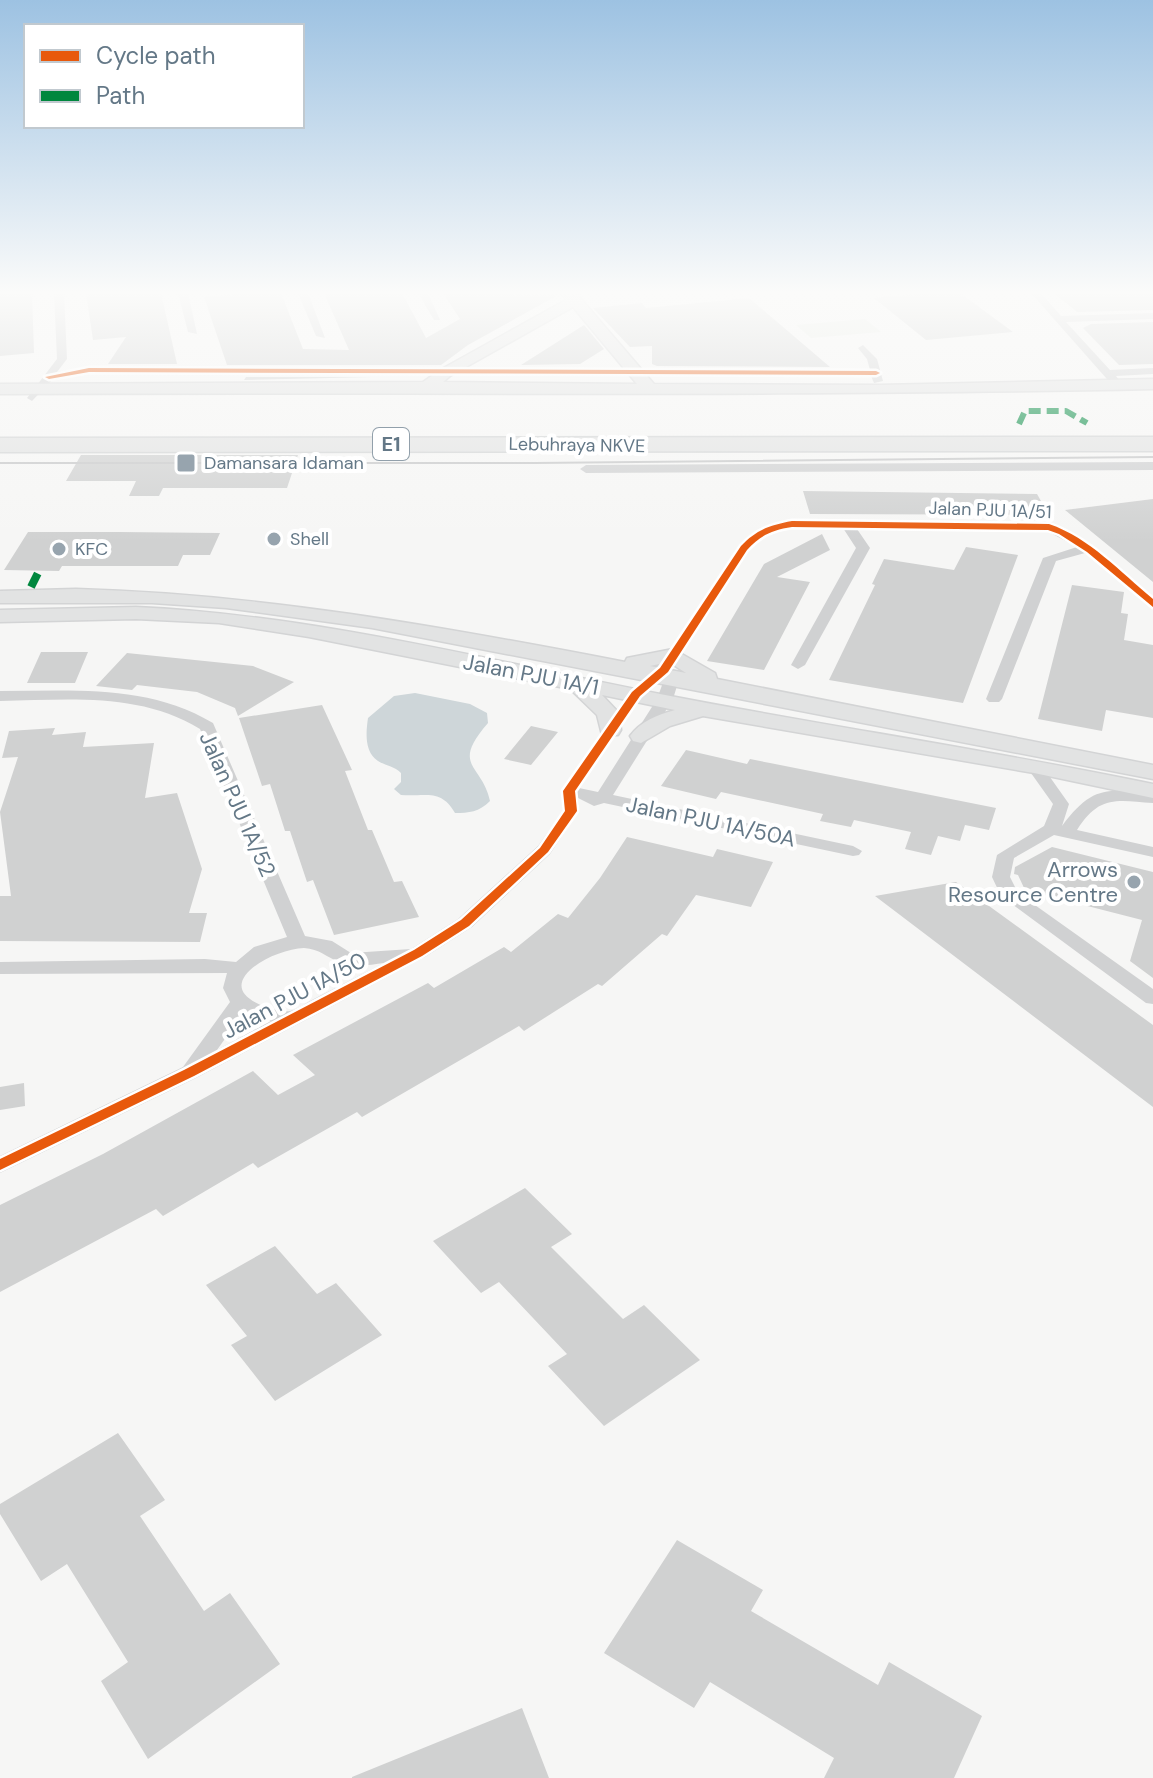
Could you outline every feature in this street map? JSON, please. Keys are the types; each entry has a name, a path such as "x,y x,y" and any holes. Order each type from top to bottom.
{"highway":[{"name":"Lebuhraya NKVE","path":"0,425 473,427 1153,423"},
{"name":"Lebuhraya NKVE","path":"0,445 1153,444"},
{"path":"586,469 782,445"}],"main road":[{"path":"427,387 441,376"},
{"path":"639,376 649,388"},
{"path":"1112,379 1153,393"},
{"path":"0,389 649,388 1112,379 1153,384"},
{"path":"842,398 878,382 984,399"},
{"path":"0,398 40,388 984,399 1153,393"},
{"name":"Jalan PJU 1A/1","path":"0,597 133,594 216,599 391,624 599,663 667,669 717,684 1153,772"},
{"name":"Jalan PJU 1A/1","path":"0,616 136,613 219,617 309,631 704,709 1034,766 1153,791"},
{"path":"576,683 608,713 610,730"},
{"path":"641,736 662,721 704,709"}],"street":[{"path":"40,388 49,376"},
{"path":"40,388 73,376"},
{"path":"716,376 878,382 876,376"},
{"path":"1109,376 1112,379 1128,376"},
{"path":"586,469 1153,466"},
{"path":"798,665 863,548 848,526"},
{"name":"Jalan PJU 1A/51","path":"667,669 755,536 781,538 848,526 1049,527 1087,549 1153,604"},
{"path":"994,699 1050,558 1087,549"},
{"path":"667,669 665,699 603,798 571,811 569,791 610,730 636,694 667,669"},
{"name":"Jalan PJU 1A/52","path":"0,696 132,700 174,710 207,726 298,942"},
{"path":"1034,766 1061,804 1060,830"},
{"name":"Jalan PJU 1A/50A","path":"569,791 853,851"},
{"path":"1153,798 1094,798 1060,830 1006,855 1001,877 1010,896 1153,998"},
{"name":"Jalan PJU 1A/50","path":"0,1165 189,1073 418,953 465,923 544,850 571,811"},
{"path":"1060,830 1153,852"},
{"name":"Jalan PJU 1A/50","path":"240,968 255,954 271,947 298,942 323,945 347,959 418,953"},
{"path":"347,959 352,970 347,991"},
{"path":"0,968 205,965 240,968 234,991 240,1003 271,1018 293,1018"},
{"path":"189,1073 240,1003"}],"shaded area":[{"path":"415,693 470,704 487,713 488,723 471,748 470,757 490,801 482,808 455,813 438,797 401,795 394,789 401,782 401,773 378,761 370,752 368,718 394,696"}],"building":[{"path":"246,377 372,377 244,380"},
{"name":"Damansara Idaman","path":"81,455 298,455 287,488 163,488 159,496 129,496 136,481 66,481"},
{"path":"803,491 1037,494 1049,515 810,514"},
{"path":"1153,499 1153,582 1065,510"},
{"path":"28,532 220,533 210,555 183,555 178,566 62,566 59,571 4,570"},
{"path":"822,534 830,550 777,577 810,582 764,670 707,661 764,564"},
{"path":"966,547 1018,555 963,703 829,680 875,585 872,584 884,559 954,570"},
{"path":"1072,585 1124,592 1121,613 1128,614 1124,640 1153,645 1153,718 1106,710 1102,731 1038,719"},
{"path":"41,652 88,652 75,683 27,683"},
{"path":"127,653 253,666 294,682 238,716 235,708 197,692 137,685 132,690 96,686"},
{"path":"322,705 352,770 345,771 368,830 372,830 394,882 402,881 419,917 334,935 313,880 307,882 290,831 285,831 270,784 262,786 239,718"},
{"path":"531,726 558,732 531,765 504,759"},
{"path":"55,728 52,735 86,732 83,747 154,743 145,798 177,793 202,869 189,913 207,913 200,942 0,941 0,896 11,896 0,812 18,757 2,758 9,731"},
{"path":"686,750 747,764 750,759 996,808 989,830 965,825 960,841 938,836 931,855 905,849 911,832 854,820 851,827 820,821 823,814 721,792 716,799 661,786"},
{"path":"627,837 713,857 717,849 773,862 751,907 696,895 667,936 662,934 602,986 598,984 524,1031 519,1026 362,1117 357,1112 258,1168 253,1163 163,1216 156,1209 0,1292 0,1205 103,1154 253,1071 278,1095 315,1075 293,1055 428,983 434,988 504,947 511,952 558,914 568,918"},
{"path":"1052,847 1153,872 1153,978 1130,961 1142,920 1025,890 1018,875 1014,874 1015,867"},
{"path":"956,882 1153,1025 1153,1107 875,896"},
{"path":"24,1083 25,1106 0,1110 0,1087"},
{"path":"525,1188 572,1234 551,1247 623,1319 644,1305 700,1360 604,1426 548,1366 567,1354 499,1282 481,1293 433,1241"},
{"path":"275,1246 317,1294 336,1283 382,1335 275,1401 231,1345 247,1336 206,1285"},
{"path":"118,1433 165,1500 140,1516 204,1611 230,1593 280,1664 148,1759 101,1681 128,1662 67,1564 41,1581 0,1514 0,1504"},
{"path":"677,1540 763,1590 751,1611 878,1685 889,1662 982,1716 954,1778 824,1778 834,1758 710,1682 694,1708 604,1653"},
{"path":"522,1708 549,1778 352,1778 352,1777"}],"tram line":[{"path":"0,463 535,463 1153,457"}],"marked path":[{"path":"1019,424 1025,411 1066,411 1087,423"},
{"path":"31,587 38,573"}],"cycle path":[{"path":"49,377 55,376"},
{"path":"0,1165 189,1073 418,953 465,923 544,850 571,811 569,791 636,694 664,670 744,548 755,536 770,528 792,524 1049,527 1090,550 1153,604"}],"place":[{"name":"Damansara Idaman","path":"186,463"},
{"name":"Shell","path":"274,539"},
{"name":"KFC","path":"59,549"},
{"name":"Arrows Resource Centre","path":"1134,882"}]}
